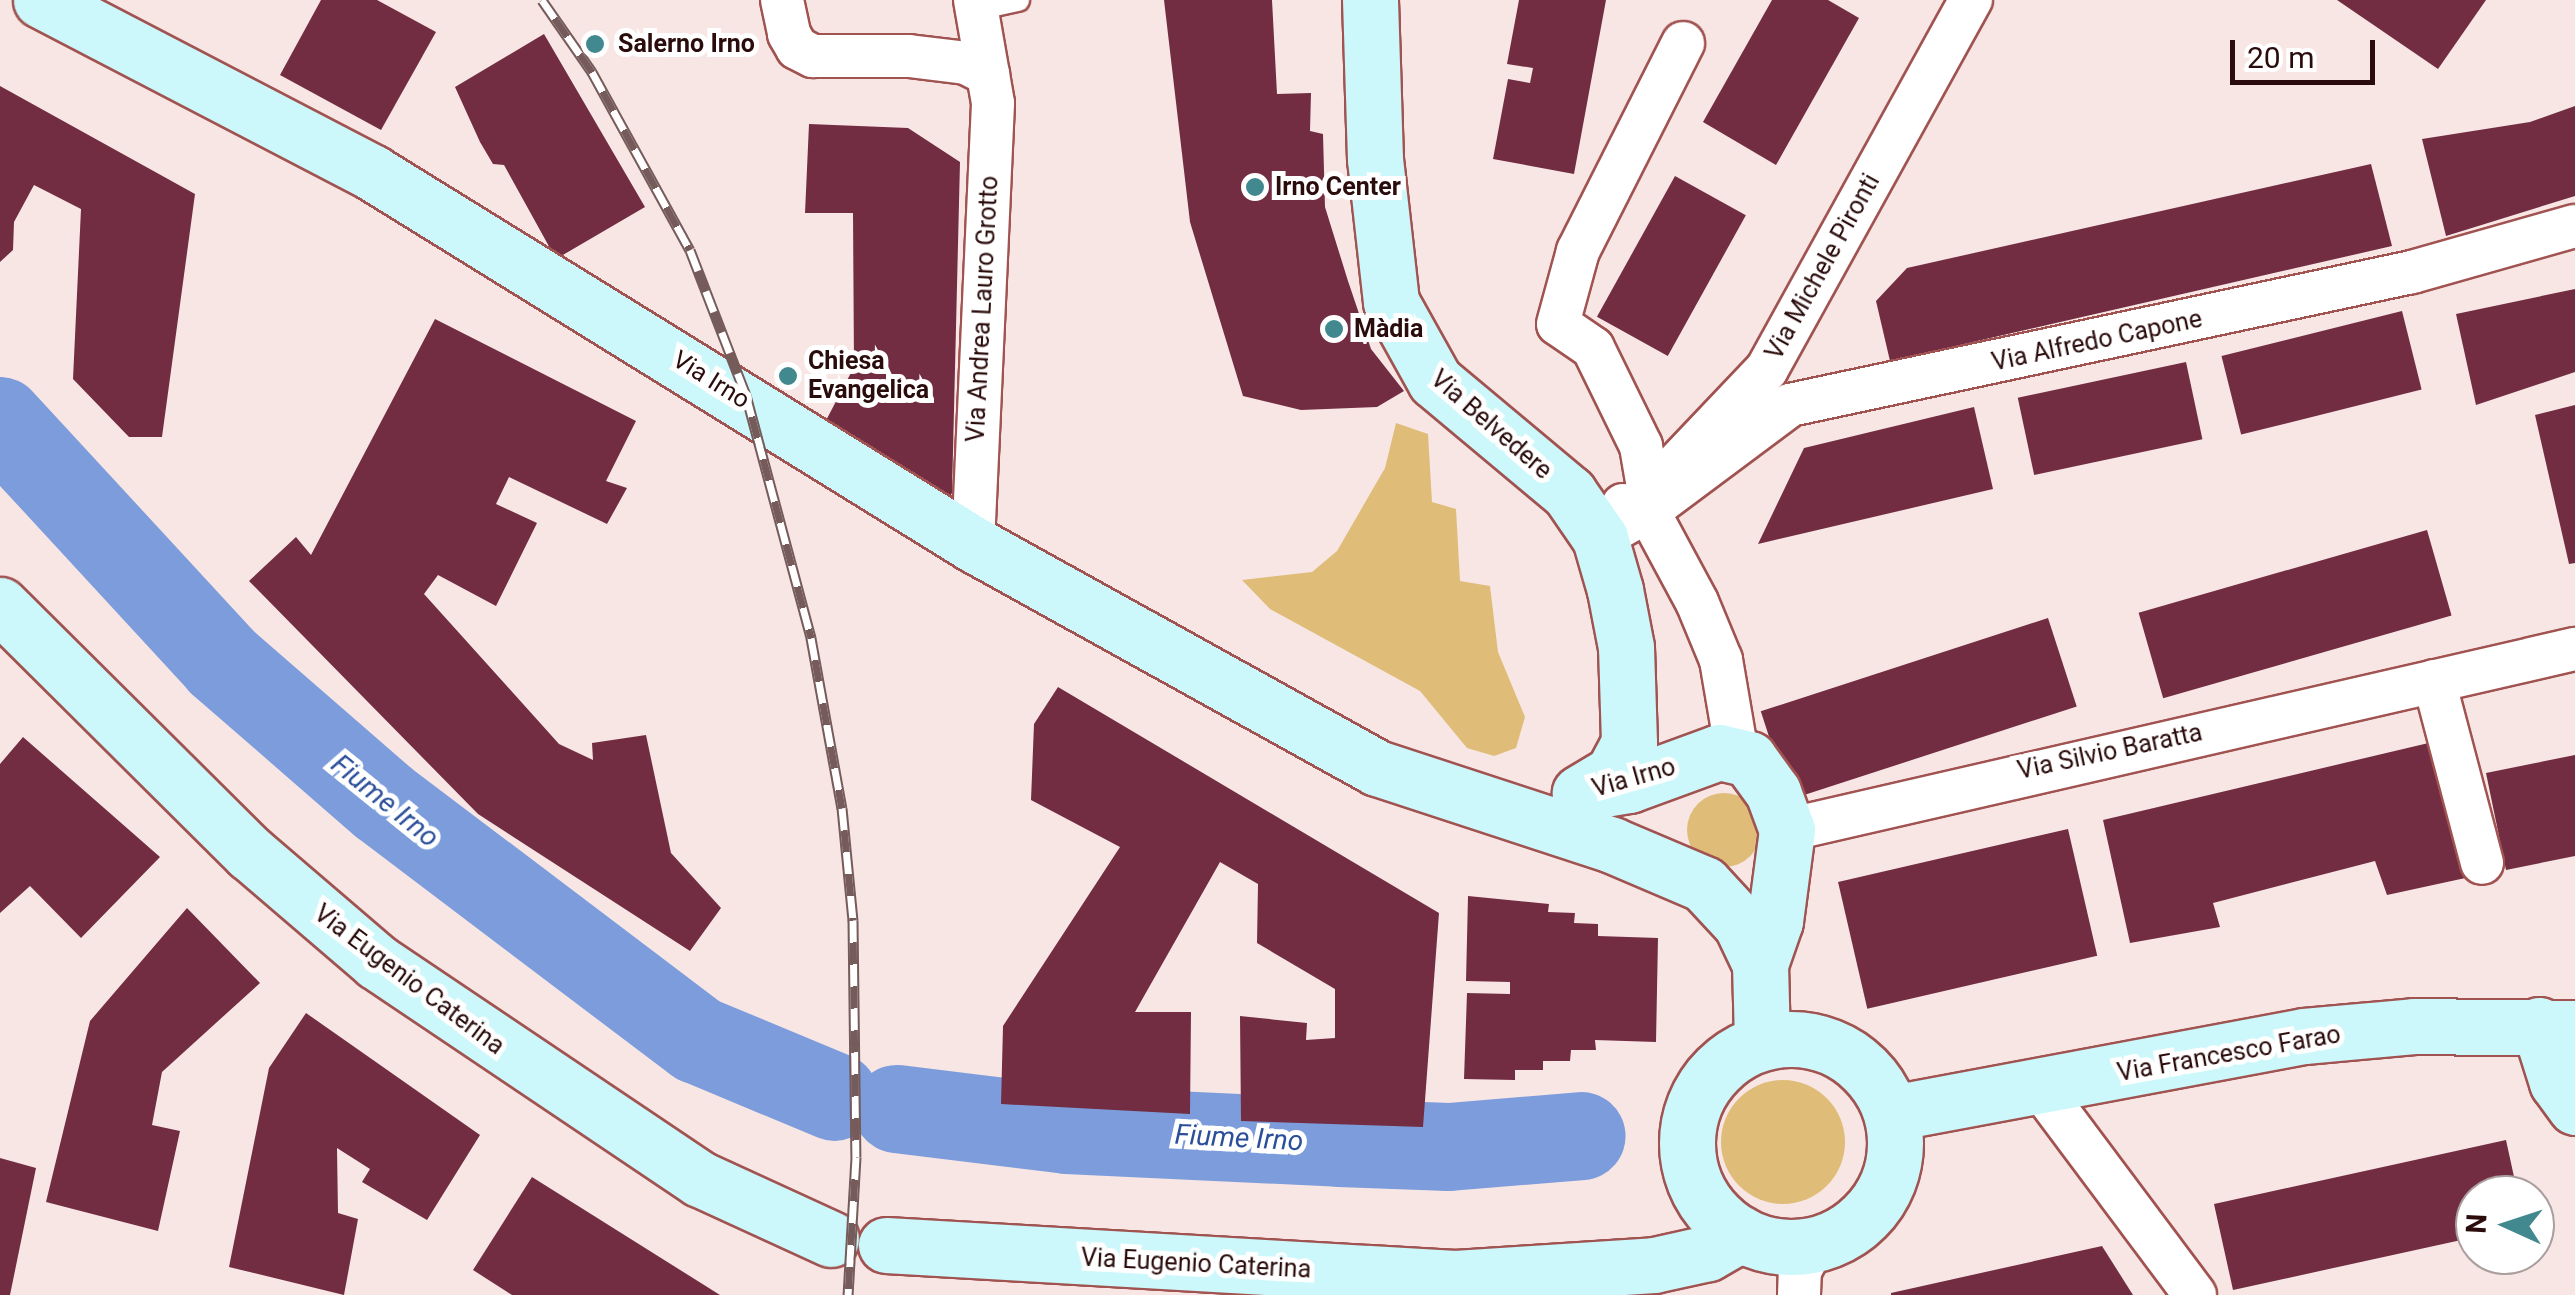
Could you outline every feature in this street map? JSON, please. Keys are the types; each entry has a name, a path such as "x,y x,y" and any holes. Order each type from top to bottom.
{"main road":[{"name":"Via Irno","path":"41,0 373,173 973,544 1378,768 1684,874 1732,913 1760,964"},
{"name":"Via Belvedere","path":"1370,0 1376,176 1392,302 1434,381 1569,493 1600,538 1626,648 1630,743 1612,773 1580,793"},
{"name":"Via Eugenio Caterina","path":"0,605 250,853 378,962 700,1179 831,1238"},
{"name":"Via Irno","path":"1378,768 1463,774 1532,793 1580,793 1629,785 1720,752 1737,754"},
{"path":"1737,754 1750,760 1774,792 1786,830 1780,891 1760,964 1762,1042"},
{"name":"Via Francesco Farao","path":"1892,1113 2041,1089 2304,1036 2557,1026 2556,1082 2575,1106"},
{"path":"1794,1038 1827,1044 1856,1060 1892,1113 1896,1147 1889,1181 1872,1210 1807,1270 1776,1246 1740,1234 1699,1191 1688,1131 1711,1076 1762,1042 1794,1038"},
{"name":"Via Eugenio Caterina","path":"886,1245 1455,1278 1654,1265 1708,1253 1740,1234"}],"street":[{"path":"782,0 789,34 797,48 812,56 910,56 966,63 988,74"},
{"name":"Via Michele Pironti","path":"1649,502 1767,369 1972,0"},
{"name":"Via Andrea Lauro Grotto","path":"973,544 993,103 988,74 990,3"},
{"path":"1683,43 1578,250 1558,324 1593,348 1641,446 1649,502 1721,660 1737,754"},
{"name":"Via Alfredo Capone","path":"1649,502 1790,406 2412,272 2575,226"},
{"name":"Via Belvedere","path":"1569,493 1649,502"},
{"path":"1600,538 1649,502"},
{"name":"Via Silvio Baratta","path":"1786,830 2575,649"},
{"path":"2434,681 2482,863"},
{"path":"2041,1089 2195,1295"}],"shaded area":[{"path":"1396,423 1428,434 1432,502 1456,509 1460,581 1490,586 1498,652 1525,717 1516,748 1494,756 1467,748 1420,691 1270,609 1242,580 1312,572 1337,551 1385,468"},
{"path":"1724,793 1750,804 1761,830 1750,856 1724,867 1698,856 1687,830 1698,804"},
{"path":"1783,1080 1807,1084 1827,1098 1841,1118 1845,1142 1841,1166 1827,1186 1807,1200 1783,1204 1759,1200 1739,1186 1725,1166 1721,1142 1725,1118 1739,1098 1759,1084"}],"building":[{"path":"321,0 377,0 436,32 381,130 280,75"},
{"name":"Irno Center","path":"1164,0 1272,0 1277,94 1311,93 1310,131 1323,134 1325,207 1348,281 1371,349 1404,391 1377,407 1301,410 1243,396 1190,222"},
{"path":"1519,0 1606,0 1574,174 1493,159 1508,79 1530,83 1533,68 1507,64"},
{"path":"1772,0 1828,0 1859,18 1776,165 1703,122"},
{"path":"2337,0 2486,0 2438,69"},
{"name":"Salerno Irno","path":"544,34 645,207 556,259 504,165 493,164 480,142 455,87"},
{"path":"0,86 195,194 162,437 129,437 73,379 81,209 34,185 14,222 13,250 0,262"},
{"path":"2575,106 2575,196 2446,236 2422,139 2530,122"},
{"path":"809,124 908,128 960,162 952,493 946,503 821,430 854,367 853,213 805,213"},
{"path":"2371,164 2392,246 1890,361 1876,301 1907,268"},
{"path":"1675,176 1746,215 1668,356 1597,317"},
{"path":"2575,289 2575,372 2476,405 2456,314"},
{"path":"2402,311 2422,390 2241,435 2222,356"},
{"path":"435,319 636,421 606,481 627,488 607,524 509,477 496,504 537,523 496,606 438,575 424,594 559,744 593,760 592,743 646,735 671,853 721,908 690,951 478,814 249,581 296,537 311,555"},
{"path":"2186,362 2202,439 2034,475 2018,398"},
{"path":"2575,405 2575,563 2569,564 2535,415"},
{"path":"1974,407 1993,489 1758,544 1804,448"},
{"path":"2427,530 2452,616 2163,698 2139,613"},
{"path":"2048,618 2077,706 1790,800 1761,711"},
{"path":"1058,687 1439,913 1423,1127 1241,1121 1240,1016 1307,1023 1306,1040 1335,1038 1335,989 1257,943 1258,884 1220,862 1135,1012 1191,1012 1190,1114 1001,1104 1003,1026 1120,847 1031,800 1034,724"},
{"path":"23,737 160,857 81,938 30,886 0,913 0,764"},
{"path":"2437,741 2470,877 2387,895 2375,861 2213,903 2220,927 2130,943 2103,820"},
{"path":"2575,755 2575,856 2506,870 2486,773"},
{"path":"2068,829 2097,956 1867,1009 1838,882"},
{"path":"1468,896 1549,904 1548,912 1575,913 1574,923 1598,924 1598,936 1658,938 1656,1042 1595,1040 1596,1050 1571,1050 1570,1061 1543,1061 1543,1070 1515,1070 1515,1080 1464,1079 1467,993 1510,994 1510,982 1466,981"},
{"path":"187,908 260,983 162,1072 152,1125 180,1131 158,1231 46,1202 90,1021"},
{"path":"306,1013 480,1135 427,1220 362,1182 370,1169 337,1148 338,1213 358,1219 344,1295 229,1267 269,1068"},
{"path":"2506,1140 2514,1175 2455,1175 2455,1241 2233,1290 2214,1204"},
{"path":"0,1158 36,1168 10,1295 0,1295"},
{"path":"532,1177 720,1295 512,1295 473,1270"},
{"path":"2102,1246 2133,1295 1891,1295 1891,1293"}],"waterway":[{"name":"Fiume Irno","path":"0,421 222,662 383,802 698,1040 835,1097"},
{"name":"Fiume Irno","path":"897,1109 1067,1130 1340,1143 1449,1147 1582,1136"}],"railway":[{"path":"542,0 592,72 690,250 746,395 811,638 842,808 853,920 856,1157 848,1295"}],"place":[{"name":"Salerno Irno","path":"595,44"},
{"name":"Irno Center","path":"1255,187"},
{"name":"Màdia","path":"1334,329"},
{"name":"Chiesa Evangelica","path":"788,376"}]}
